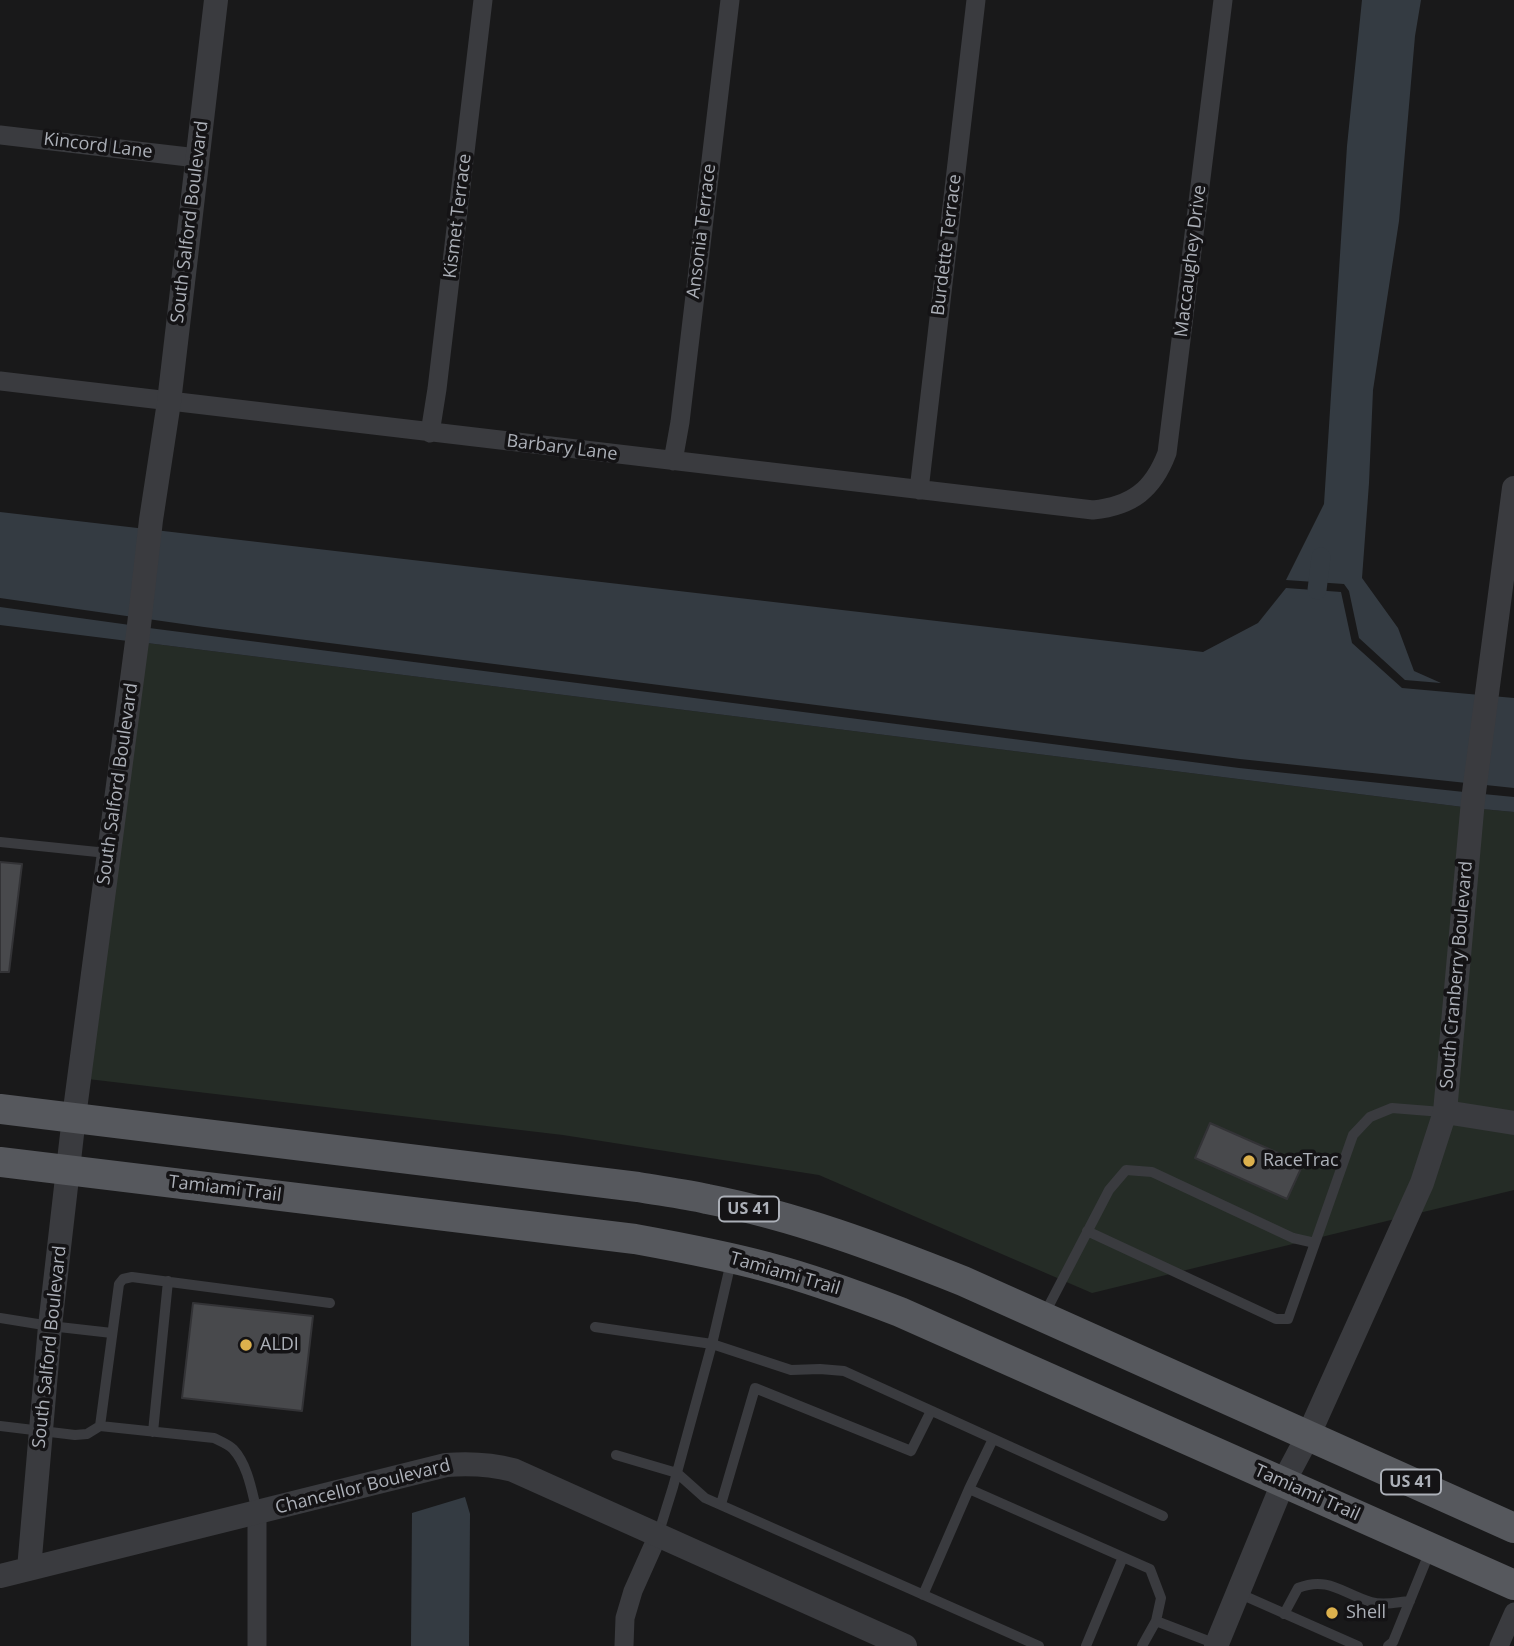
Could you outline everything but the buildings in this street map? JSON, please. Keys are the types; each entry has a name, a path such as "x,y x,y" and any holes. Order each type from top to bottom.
{"main road":[{"name":"US 41","path":"0,1109 638,1187 709,1199 775,1215 839,1234 963,1281 1514,1528"},
{"name":"Tamiami Trail","path":"0,1162 635,1238 767,1267 831,1286 900,1312 1514,1585"}],"street":[{"name":"South Salford Boulevard","path":"29,1569 50,1326 74,1117 169,402 216,0"},
{"name":"Kismet Terrace","path":"430,433 483,0"},
{"name":"Ansonia Terrace","path":"673,461 680,422 730,0"},
{"name":"Burdette Terrace","path":"919,490 976,0"},
{"name":"Maccaughey Drive","path":"1124,503 1152,483 1167,453 1223,0"},
{"name":"Kincord Lane","path":"0,135 197,158"},
{"name":"Barbary Lane","path":"0,381 1093,510 1124,503"},
{"name":"South Cranberry Boulevard","path":"1216,1645 1283,1483 1308,1436 1422,1183 1445,1112 1473,800 1488,684 1510,561 1514,488"},
{"path":"1445,1112 1514,1124"},
{"name":"Chancellor Boulevard","path":"0,1576 446,1465 474,1463 513,1470 905,1646"},
{"path":"257,1513 257,1646"},
{"path":"624,1646 625,1618 632,1591 658,1535"},
{"path":"1499,1646 1514,1612"}],"lane":[{"path":"0,842 109,853"},
{"path":"1087,1231 1276,1319 1288,1319 1353,1135 1370,1117 1392,1108 1445,1112"},
{"path":"1043,1317 1108,1190 1126,1170 1152,1172 1293,1238 1315,1243"},
{"path":"658,1535 712,1344 732,1258"},
{"path":"100,1426 117,1291 123,1279 132,1277 167,1281 330,1303"},
{"path":"153,1432 167,1281"},
{"path":"0,1318 112,1332"},
{"path":"595,1327 712,1344 791,1370 844,1371 1163,1516"},
{"path":"721,1504 755,1388 911,1451 931,1411"},
{"path":"0,1426 82,1435 100,1426 214,1438 233,1449 241,1461 257,1513"},
{"path":"923,1595 993,1440"},
{"path":"616,1455 677,1474 705,1498 1039,1646"},
{"path":"969,1489 1150,1569 1161,1598 1156,1621 1142,1646"},
{"path":"1388,1646 1393,1642 1431,1548"},
{"path":"1086,1646 1123,1557"},
{"path":"1284,1614 1298,1588 1311,1583 1325,1584 1373,1603 1410,1601"},
{"path":"1238,1593 1358,1646"},
{"path":"1156,1621 1216,1645"}],"shaded area":[{"path":"1362,0 1421,0 1415,36 1399,221 1373,390 1362,578 1398,628 1414,671 1441,683 1405,680 1359,638 1349,591 1344,584 1286,580 1324,504 1347,146"},
{"path":"0,512 1203,652 1258,623 1286,588 1341,592 1352,643 1402,688 1514,698 1514,788 1240,759 204,627 0,598"},
{"path":"0,607 130,625 128,641 0,625"},
{"path":"149,628 1239,768 1464,792 1463,807 147,643"},
{"path":"147,643 1463,807 1435,1110 1414,1179 1395,1219 1092,1293 819,1175 563,1135 88,1079"},
{"path":"1483,794 1514,797 1514,812 1482,809"},
{"path":"1482,809 1514,812 1514,1113 1455,1104"},
{"path":"1451,1124 1514,1134 1514,1190 1419,1213"},
{"path":"465,1497 470,1514 469,1646 411,1646 412,1513"}],"waterway":[{"path":"1317,590 1321,557"}],"place":[{"name":"RaceTrac","path":"1249,1161"},
{"name":"ALDI","path":"246,1345"},
{"name":"Shell","path":"1332,1613"}]}
